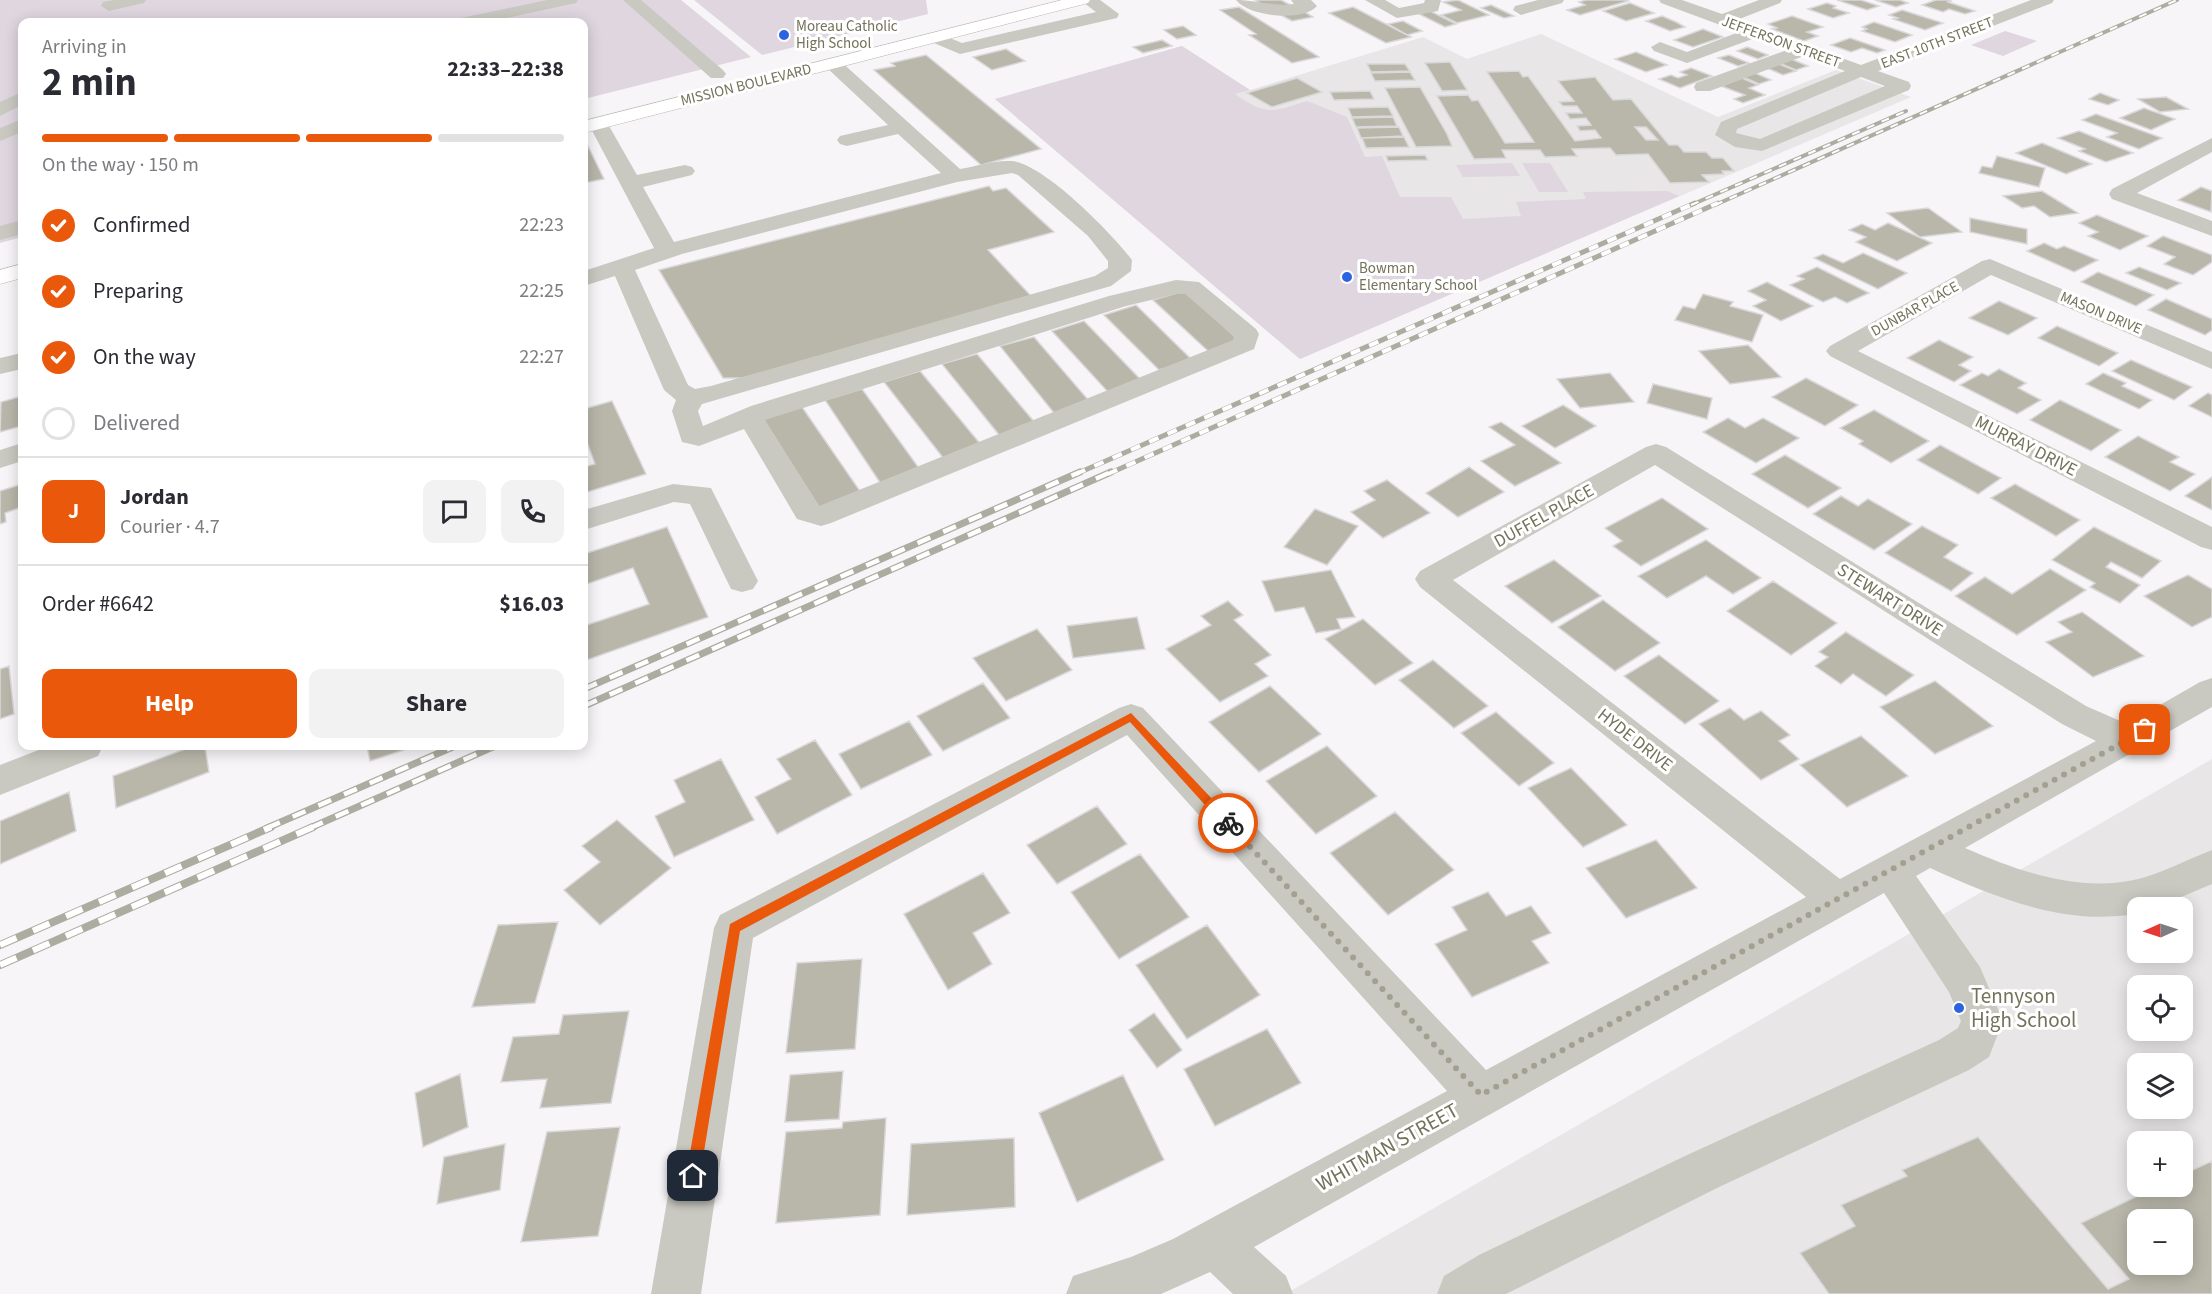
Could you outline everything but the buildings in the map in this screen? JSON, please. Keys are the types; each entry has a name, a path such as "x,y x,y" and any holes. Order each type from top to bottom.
{"main road":[{"name":"MISSION BOULEVARD","path":"809,51 1018,0"},
{"name":"MISSION BOULEVARD","path":"591,125 1082,0"},
{"path":"832,63 838,54 907,27"},
{"name":"MISSION BOULEVARD","path":"695,79 740,68"},
{"path":"0,255 18,250"},
{"path":"0,277 18,272"}],"street":[{"path":"108,9 138,0"},
{"path":"486,18 570,0"},
{"path":"632,0 717,74"},
{"path":"935,37 960,49 1111,14 1088,0"},
{"path":"1244,0 1262,11 1275,12 1309,6 1299,0"},
{"path":"1373,0 1397,13 1431,7 1433,0"},
{"path":"1521,10 1556,0"},
{"name":"JEFFERSON STREET","path":"1667,0 1902,86 1762,145 1742,143 1725,135 1728,126 1861,71"},
{"path":"1722,20 1774,0"},
{"name":"EAST 10TH STREET","path":"1861,71 2046,0"},
{"path":"1660,47 1687,58 1755,32"},
{"path":"1702,87 1804,50"},
{"path":"832,63 956,176"},
{"path":"0,111 18,100"},
{"path":"0,111 18,112"},
{"path":"591,125 631,183 667,251"},
{"path":"0,135 18,127"},
{"path":"847,140 903,127"},
{"path":"2212,144 2120,194 2212,229"},
{"path":"588,278 622,266 667,251 956,176 1012,167 1025,170 1096,231 1120,260 1119,271 1103,281 713,394 692,397 677,390 622,266"},
{"path":"631,183 685,171"},
{"path":"0,217 18,216"},
{"path":"0,233 18,228"},
{"name":"DUNBAR PLACE","path":"1839,351 1990,266"},
{"name":"MASON DRIVE","path":"1990,266 2212,361"},
{"path":"692,397 685,411 692,436 699,438 750,417 1118,301 1176,286 1191,287 1247,334 1245,344 956,464 821,516 807,512 750,417"},
{"name":"MURRAY DRIVE","path":"1839,351 2212,540"},
{"path":"0,366 18,362"},
{"path":"0,459 18,453"},
{"name":"DUFFEL PLACE","path":"1431,579 1656,453"},
{"name":"STEWART DRIVE","path":"1656,453 2074,715 2128,740"},
{"path":"588,519 673,493 701,495 742,581"},
{"name":"HYDE DRIVE","path":"1431,579 1838,900"},
{"name":"WHITMAN STREET","path":"1091,1294 1134,1281 1214,1242 1891,871 2212,691"},
{"path":"676,1294 734,928 1131,717 1481,1095"},
{"path":"0,780 74,750"},
{"path":"1929,850 2008,884 2092,901 2134,897 2212,867"},
{"path":"1462,1294 1496,1272 1701,1172 1954,1055 1974,1042 1982,1021 1965,981 1891,871"},
{"path":"1214,1242 1268,1294"}],"shaded area":[{"path":"0,0 681,0 751,57 588,98 588,18 18,18 18,238 0,243"},
{"name":"Moreau Catholic High School","path":"694,0 926,0 928,14 762,55"},
{"path":"2005,31 2037,41 2003,56 1971,45"},
{"name":"Bowman Elementary School","path":"1541,34 1718,117 1836,70 1911,97 1300,359 995,99 1182,46 1250,90 1423,37 1467,59"},
{"path":"1182,46 1250,90 1235,94 1255,106 1270,110 1286,108 1307,101 1347,117 1365,157 1382,156 1400,197 1451,197 1463,219 1521,216 1516,202 1586,199 1583,192 1667,191 1679,196 1300,359 995,99"},
{"path":"1512,163 1520,176 1463,177 1456,165"},
{"path":"1522,163 1550,163 1568,192 1539,192"},
{"name":"Tennyson High School","path":"2212,759 2212,1294 1282,1294 1294,1289"}],"railway":[{"path":"1715,205 2177,0"},
{"path":"1691,205 1906,111"},
{"path":"1076,474 1695,203"},
{"path":"1108,474 1718,203"},
{"path":"588,687 1080,472"},
{"path":"588,704 1111,472"},
{"path":"267,828 446,750"},
{"path":"310,828 486,750"},
{"path":"0,945 271,827"},
{"path":"0,965 313,827"}],"way so far":[{"path":"1228,823 1481,1095 2145,730"}],"place":[{"name":"Moreau Catholic High School","path":"784,35"},
{"name":"Bowman Elementary School","path":"1347,277"},
{"name":"Tennyson High School","path":"1959,1008"}],"route":[{"path":"693,1176 734,928 1131,717 1228,823"}]}
